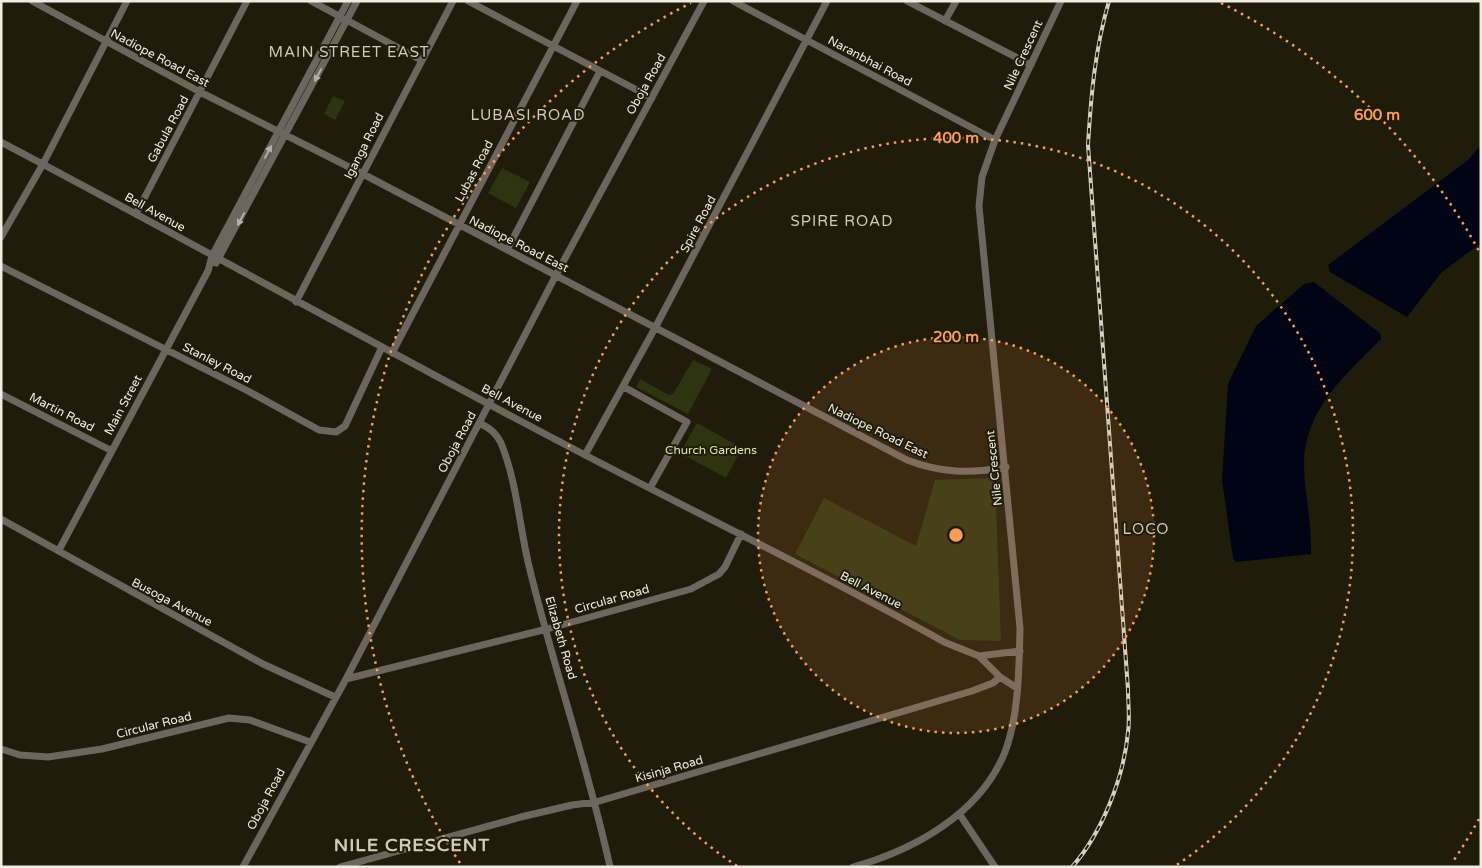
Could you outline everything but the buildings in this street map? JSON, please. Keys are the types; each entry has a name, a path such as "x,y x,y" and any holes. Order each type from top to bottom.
{"street":[{"name":"Nadiope Road East","path":"32,1 200,92 363,174 836,424 919,465 938,470 966,473 1006,467"},
{"path":"1,237 43,164 127,1"},
{"name":"Gabula Road","path":"136,214 247,1"},
{"path":"311,1 421,60"},
{"name":"Main Street","path":"59,550 215,258 348,1"},
{"name":"Main Street","path":"215,258 286,136 357,1"},
{"name":"Iganga Road","path":"296,302 453,1"},
{"path":"468,1 652,98"},
{"name":"Lubas Road","path":"392,353 577,1"},
{"name":"Oboja Road","path":"243,867 310,742 346,680 556,275 704,1"},
{"name":"Naranbhai Road","path":"733,1 996,140"},
{"name":"Spire Road","path":"585,455 624,387 827,1"},
{"path":"907,1 1031,65"},
{"path":"945,21 956,1"},
{"name":"Nile Crescent","path":"853,867 911,846 960,814 982,790 1005,751 1017,688 1020,628 1006,467 979,206 982,177 996,140 1061,1"},
{"path":"507,250 600,71"},
{"name":"Bell Avenue","path":"1,142 392,353 585,455 741,534 944,642 979,656 1020,651"},
{"name":"Stanley Road","path":"1,266 166,349 319,430 336,432 344,426 382,347"},
{"path":"624,387 687,422 650,488"},
{"name":"Martin Road","path":"1,394 112,451"},
{"name":"Elizabeth Road","path":"480,423 492,430 500,440 507,460 529,566 596,802 610,867"},
{"name":"Busoga Avenue","path":"1,519 59,550 116,585 263,664 335,697"},
{"name":"Circular Road","path":"346,680 547,629 691,589 709,581 725,567 741,534"},
{"path":"979,656 1000,678 1017,688"},
{"name":"Kisinja Road","path":"340,867 521,817 572,805 596,802 972,691 994,683 1000,678"},
{"name":"Circular Road","path":"1,749 20,755 48,758 102,749 229,718 250,720 310,742"},
{"path":"960,814 995,867"}],"green space":[{"path":"333,96 345,101 335,120 324,114"},
{"path":"502,168 530,182 516,208 488,193"},
{"path":"693,360 712,369 688,414 636,387 640,379 669,395 673,394"},
{"name":"Church Gardens","path":"697,423 742,448 726,478 680,453"},
{"path":"995,478 1001,641 960,640 795,554 824,498 916,546 935,480"}],"shaded area":[{"path":"1481,145 1481,243 1442,272 1407,317 1330,272 1328,265 1468,160"},
{"path":"1314,282 1381,334 1381,339 1329,395 1318,411 1311,428 1306,446 1304,466 1311,554 1236,562 1233,558 1222,480 1228,384 1256,326 1304,284"}],"railway":[{"path":"1072,867 1093,838 1110,804 1122,767 1129,721 1088,145 1094,72 1109,1"}],"district":[{"name":"MAIN STREET EAST","path":"349,52"},
{"name":"LUBASI ROAD","path":"528,115"},
{"name":"SPIRE ROAD","path":"842,221"},
{"name":"LOCO","path":"1146,529"},
{"name":"NILE CRESCENT","path":"412,845"}]}
